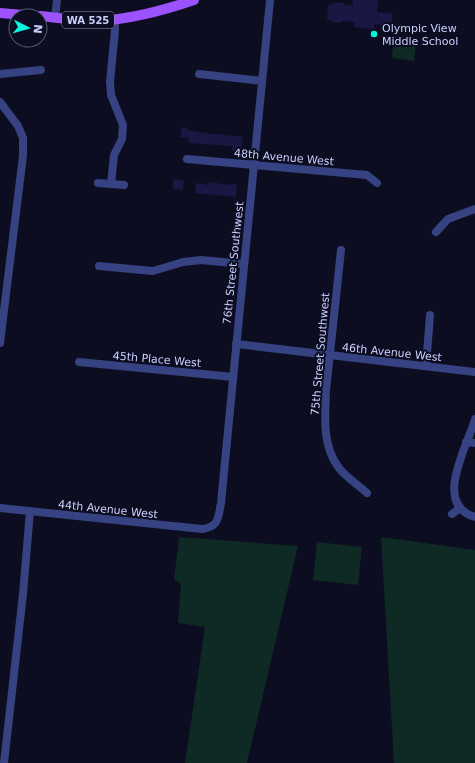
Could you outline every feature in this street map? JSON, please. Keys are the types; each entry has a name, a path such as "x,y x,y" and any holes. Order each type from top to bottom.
{"main road":[{"name":"WA 525","path":"48,17 97,21 136,17 166,10 194,0"}],"street":[{"path":"55,18 57,0"},
{"name":"76th Street Southwest","path":"213,526 219,517 221,503 270,0"},
{"path":"111,184 114,155 122,139 122,124 111,95 110,82 115,19"},
{"path":"0,74 41,70"},
{"path":"199,74 262,81"},
{"path":"0,102 18,126 23,138 23,156 3,299 0,343"},
{"name":"48th Avenue West","path":"187,159 368,175 377,183"},
{"path":"98,183 124,185"},
{"path":"436,232 448,219 475,209"},
{"name":"75th Street Southwest","path":"341,250 325,412 327,443 332,458 340,470 367,493"},
{"path":"100,266 153,271 184,262 202,260 244,264"},
{"path":"426,366 430,314"},
{"name":"46th Avenue West","path":"236,344 475,372"},
{"name":"45th Place West","path":"79,362 233,377"},
{"path":"475,419 459,461 455,485 455,498 460,508 464,512 475,517"},
{"path":"466,442 475,443"},
{"name":"44th Avenue West","path":"0,508 202,529 213,526"},
{"path":"452,514 460,508"},
{"path":"4,763 23,594 30,511"}],"green space":[{"path":"394,36 417,38 414,61 392,58"},
{"path":"179,537 298,546 247,763 185,763 205,627 178,623 181,584 174,579"},
{"path":"381,537 475,550 475,763 394,763"},
{"path":"317,542 362,547 358,585 313,580"}],"building":[{"path":"353,0 378,0 377,12 393,14 391,26 374,24 374,29 354,27 355,22 342,21 341,23 330,22 331,20 327,20 328,5 332,5 333,2 353,6"},
{"path":"182,127 187,128 187,130 205,133 243,137 241,152 232,151 233,146 188,143 189,138 180,137"},
{"path":"173,179 184,180 183,190 173,189"},
{"path":"209,182 230,185 237,184 236,197 195,193 196,183 209,185"}],"place":[{"name":"Olympic View Middle School","path":"374,34"}]}
